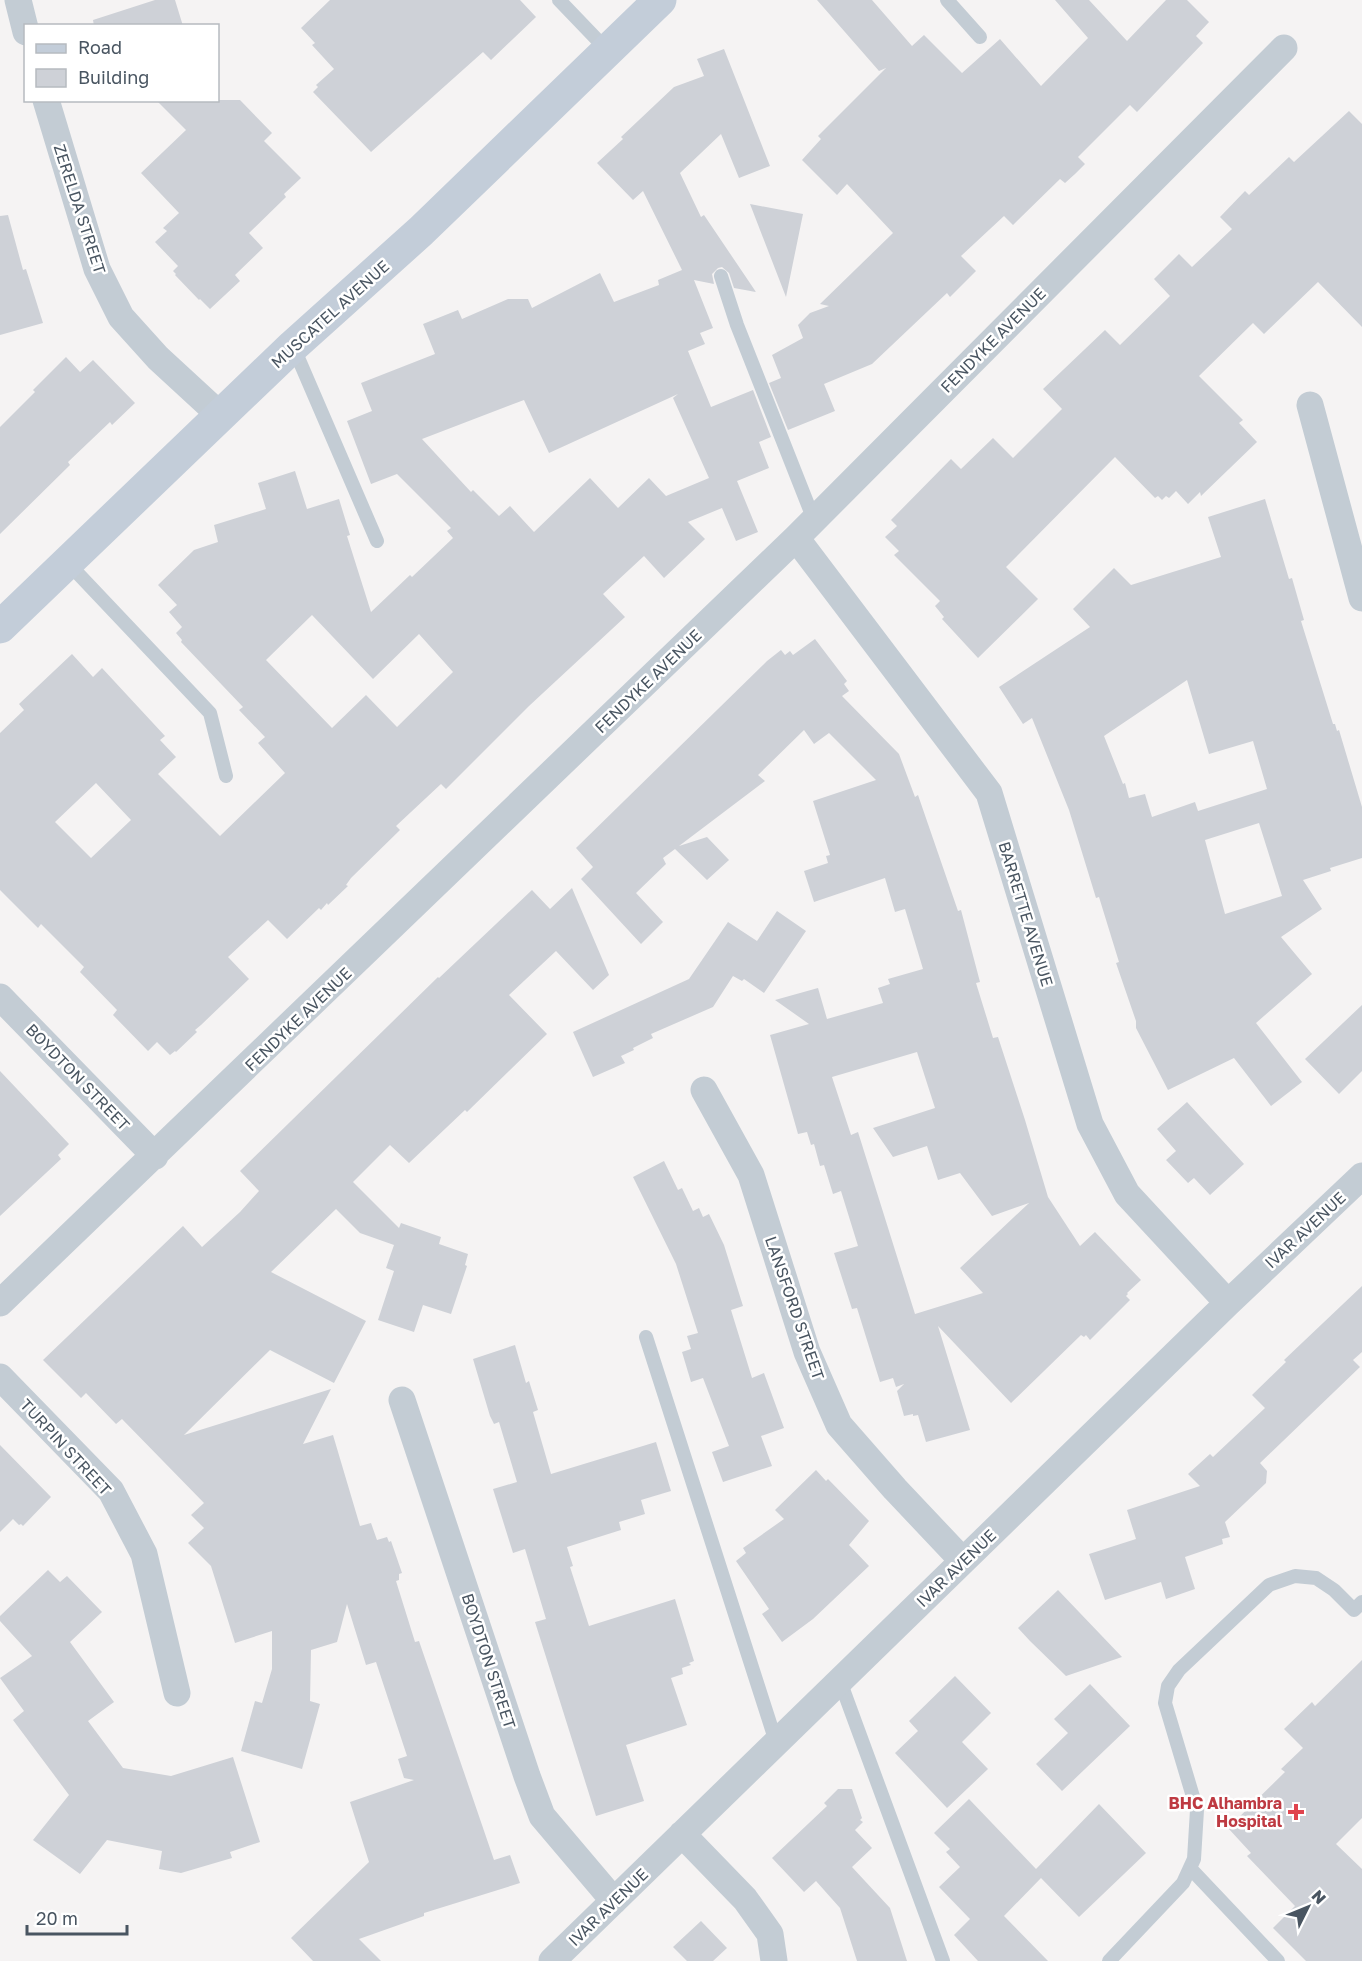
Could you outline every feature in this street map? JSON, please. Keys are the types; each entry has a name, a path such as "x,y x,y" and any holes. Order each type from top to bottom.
{"street":[{"path":"18,0 24,24"},
{"name":"MUSCATEL AVENUE","path":"0,627 293,346 421,231 660,0"},
{"name":"FENDYKE AVENUE","path":"0,1304 805,529 1284,48"},
{"name":"ZERELDA STREET","path":"46,102 97,269 121,317 158,358 221,416"},
{"path":"1310,405 1362,598"},
{"name":"BARRETTE AVENUE","path":"805,529 989,793 1090,1124 1126,1194 1228,1303"},
{"name":"BOYDTON STREET","path":"0,997 155,1156"},
{"name":"LANSFORD STREET","path":"704,1090 751,1175 807,1352 839,1425 963,1561"},
{"name":"IVAR AVENUE","path":"552,1961 1228,1303 1362,1176"},
{"name":"TURPIN STREET","path":"0,1377 111,1491 144,1554 177,1693"},
{"name":"BOYDTON STREET","path":"402,1400 542,1816 614,1901"},
{"path":"682,1834 745,1899 770,1934 774,1961"}],"lane":[{"path":"559,0 607,51"},
{"path":"947,0 980,37"},
{"path":"721,276 805,529"},
{"path":"293,346 377,541"},
{"path":"68,563 210,713 226,776"},
{"path":"646,1337 776,1742"},
{"path":"1109,1961 1183,1883 1194,1859 1197,1810 1165,1703 1168,1686 1179,1670 1269,1585 1295,1576 1316,1578 1334,1590 1354,1610 1362,1602"},
{"path":"840,1681 943,1961"},
{"path":"1190,1868 1278,1961"}],"building":[{"path":"155,0 175,0 182,24 94,24 93,20"},
{"path":"330,0 520,0 536,17 491,60 483,52 371,152 313,92 318,87 316,85 334,69 312,45 315,43 301,28"},
{"path":"817,0 872,0 912,46 924,35 962,73 1000,39 1041,86 1088,38 1055,0 1089,0 1127,41 1166,0 1187,0 1209,22 1196,36 1203,43 1137,112 1130,105 1078,157 1085,164 1075,174 1065,183 1060,179 1013,225 1004,216 961,256 976,271 950,297 947,293 872,364 824,384 835,411 788,430 769,383 781,378 772,355 803,338 798,325 810,313 829,306 820,304 893,233 847,184 837,195 802,160 821,139 818,136 886,68 879,71"},
{"path":"724,49 770,166 739,178 721,134 680,173 701,217 704,215 756,292 734,288 729,273 722,267 712,274 714,284 694,280 713,328 700,333 705,344 688,351 711,407 753,390 771,437 759,442 769,468 737,481 758,532 736,541 722,508 688,522 705,539 664,578 644,556 603,594 625,617 529,706 446,789 441,784 396,826 400,830 351,878 346,885 348,886 328,905 327,903 321,910 319,908 287,939 268,920 228,957 249,979 195,1030 197,1032 176,1052 170,1055 157,1042 148,1051 113,1015 117,1010 80,972 84,967 41,924 38,928 0,890 0,733 24,710 19,704 72,654 93,677 102,668 165,736 160,740 176,757 158,774 220,836 285,773 258,743 265,737 239,710 243,707 181,642 182,640 176,633 182,627 169,612 177,605 158,585 194,550 218,542 214,525 266,509 258,483 295,471 307,509 339,499 350,535 347,536 371,612 453,538 447,531 451,528 397,474 371,484 347,421 372,411 361,383 435,354 423,324 458,310 462,319 508,299 528,299 532,308 600,273 614,302 659,285 658,280 682,270 643,191 633,200 597,163 674,87 704,76 697,59","holes":["678,394 673,398 709,478 666,496 649,478 618,508 590,478 534,532 510,506 499,516 473,490 471,492 422,439 524,400 549,453","312,615 373,679 419,634 453,672 397,727 366,695 332,728 266,660","96,783 131,820 91,858 55,822"]},
{"path":"240,100 272,133 264,141 301,178 284,194 286,197 249,233 263,248 235,275 240,281 210,309 175,275 173,271 178,266 155,242 167,231 163,228 179,213 141,173 186,130 158,102"},
{"path":"1349,111 1362,124 1362,327 1318,282 1264,334 1253,323 1199,376 1243,420 1239,423 1257,442 1201,496 1200,492 1188,504 1176,491 1169,498 1166,496 1162,500 1158,496 1155,498 1115,457 1006,567 1038,599 978,658 942,619 944,617 935,606 940,601 894,555 899,551 885,537 897,526 891,520 951,459 961,469 993,438 1013,458 1062,409 1043,389 1105,330 1120,345 1170,296 1154,279 1179,254 1192,267 1232,229 1220,217 1245,191 1249,195 1289,157 1294,162"},
{"path":"750,204 803,214 786,297"},
{"path":"8,215 23,270 26,269 43,323 0,335 0,216"},
{"path":"66,357 80,372 93,360 135,403 112,425 110,422 68,462 70,465 0,534 0,427"},
{"path":"1265,499 1289,579 1292,578 1304,620 1301,621 1333,724 1337,731 1339,730 1362,807 1362,858 1330,868 1331,871 1303,880 1322,909 1281,937 1312,974 1256,1023 1302,1082 1271,1106 1234,1058 1168,1090 1136,1028 1136,1021 1116,963 1119,962 1099,897 1096,898 1069,810 1032,718 1023,724 999,687 1090,627 1073,609 1114,568 1131,585 1221,557 1208,517","holes":["1187,680 1209,754 1253,741 1267,789 1198,811 1195,802 1152,817 1145,794 1129,798 1125,783 1123,784 1104,736","1259,823 1282,896 1225,914 1205,840"]},
{"path":"815,639 847,681 844,684 849,691 842,696 899,754 915,797 918,795 958,911 961,910 980,982 976,983 993,1038 998,1037 1048,1197 1080,1246 1095,1232 1141,1280 1127,1293 1126,1296 1130,1300 1090,1340 1086,1335 1084,1337 1081,1335 1011,1403 938,1326 970,1430 926,1442 918,1415 904,1416 897,1391 904,1384 896,1387 893,1378 880,1382 857,1308 852,1309 834,1253 858,1246 841,1191 833,1194 824,1165 820,1166 814,1144 811,1145 807,1132 798,1134 770,1035 809,1024 775,1000 818,988 827,1019 883,1003 878,988 890,984 888,979 923,969 905,909 895,912 885,878 814,902 804,871 828,863 826,856 830,855 813,801 876,780 829,733 814,744 804,730 758,775 765,781 679,846 707,837 729,860 707,880 675,849 663,858 666,864 636,893 663,922 641,944 581,879 593,867 576,848 767,661 781,650 785,655 790,651 793,655","holes":["917,1052 935,1108 873,1128 893,1157 927,1146 938,1180 960,1173 992,1216 1029,1203 960,1268 983,1293 915,1314 858,1132 851,1135 832,1077"]},
{"path":"572,888 609,975 593,990 556,951 509,995 547,1034 467,1112 465,1110 409,1163 390,1145 353,1182 399,1228 401,1223 441,1237 439,1244 468,1254 465,1265 467,1266 451,1314 423,1305 414,1332 378,1320 394,1271 386,1268 394,1245 360,1233 336,1209 271,1272 366,1321 334,1383 270,1350 184,1435 331,1389 303,1444 333,1435 360,1526 371,1523 377,1540 387,1537 389,1542 391,1541 402,1573 396,1581 415,1642 419,1641 494,1860 510,1855 520,1883 424,1913 424,1916 359,1939 381,1961 313,1961 291,1938 369,1862 350,1802 414,1780 404,1778 398,1759 407,1756 376,1662 366,1665 347,1604 337,1642 311,1650 310,1701 320,1704 302,1769 241,1751 255,1701 262,1703 272,1669 272,1631 235,1643 211,1566 188,1543 204,1528 191,1515 204,1503 122,1419 116,1424 86,1393 81,1398 43,1360 183,1226 202,1247 240,1212 259,1191 240,1171 438,977 532,890 550,909"},
{"path":"777,911 806,931 764,993 744,979 742,981 733,976 713,1007 651,1034 653,1038 621,1056 625,1063 593,1077 573,1032 689,979 728,922 757,941"},
{"path":"1362,1005 1362,1071 1339,1094 1305,1059"},
{"path":"0,1071 69,1144 58,1155 61,1159 0,1216"},
{"path":"1187,1102 1244,1164 1210,1195 1194,1178 1188,1183 1166,1160 1176,1151 1157,1129"},
{"path":"664,1161 678,1190 682,1188 693,1211 699,1208 703,1217 709,1214 724,1245 743,1306 731,1310 752,1378 764,1373 784,1428 761,1436 772,1466 723,1482 712,1452 729,1446 703,1378 691,1382 682,1352 691,1349 687,1336 698,1333 676,1264 633,1177"},
{"path":"1362,1286 1362,1352 1353,1360 1360,1367 1260,1463 1267,1471 1266,1483 1225,1522 1230,1537 1222,1539 1223,1544 1185,1557 1195,1589 1166,1599 1161,1582 1105,1600 1089,1554 1136,1539 1127,1510 1200,1486 1188,1474 1210,1454 1213,1457 1265,1408 1252,1395 1286,1362 1284,1360"},
{"path":"515,1345 526,1383 529,1381 538,1410 533,1412 551,1474 656,1442 671,1491 641,1500 645,1514 619,1522 621,1530 567,1547 573,1566 570,1567 589,1626 675,1599 694,1661 689,1663 691,1665 682,1668 683,1674 671,1678 687,1725 626,1745 644,1801 596,1816 535,1622 546,1619 525,1549 513,1553 493,1489 517,1482 499,1422 494,1424 490,1416 473,1359"},
{"path":"0,1445 51,1497 23,1526 13,1519 0,1532"},
{"path":"816,1470 826,1481 828,1479 869,1521 849,1545 869,1566 813,1619 782,1642 762,1614 769,1609 736,1561 746,1553 743,1548 784,1519 775,1510"},
{"path":"48,1570 60,1582 67,1576 102,1612 70,1642 114,1702 88,1721 123,1768 171,1776 233,1757 260,1842 230,1852 232,1858 181,1873 159,1869 162,1851 107,1840 80,1874 33,1840 69,1795 13,1720 24,1711 0,1678 32,1656 0,1621 0,1616"},
{"path":"1058,1590 1122,1657 1066,1676 1030,1641 1018,1628"},
{"path":"1362,1660 1362,1818 1336,1844 1362,1869 1362,1961 1306,1961 1273,1928 1295,1906 1247,1856 1251,1853 1228,1828 1285,1772 1281,1769 1303,1748 1284,1729 1312,1702 1315,1706"},
{"path":"955,1676 991,1713 962,1742 988,1769 947,1808 895,1753 918,1731 909,1721"},
{"path":"1090,1684 1130,1726 1062,1791 1036,1764 1068,1733 1054,1719"},
{"path":"838,1789 852,1789 862,1818 860,1820 863,1822 855,1830 872,1848 852,1867 890,1908 907,1961 857,1961 840,1908 816,1881 804,1892 772,1858 827,1806 824,1803"},
{"path":"969,1799 1036,1869 1099,1804 1146,1853 1079,1917 1041,1878 1004,1916 1048,1961 978,1961 954,1935 970,1919 939,1887 960,1867 946,1852 950,1849 934,1833"},
{"path":"701,1921 727,1948 713,1961 687,1961 673,1947"}],"place":[{"name":"BHC Alhambra Hospital","path":"1296,1812"}]}
